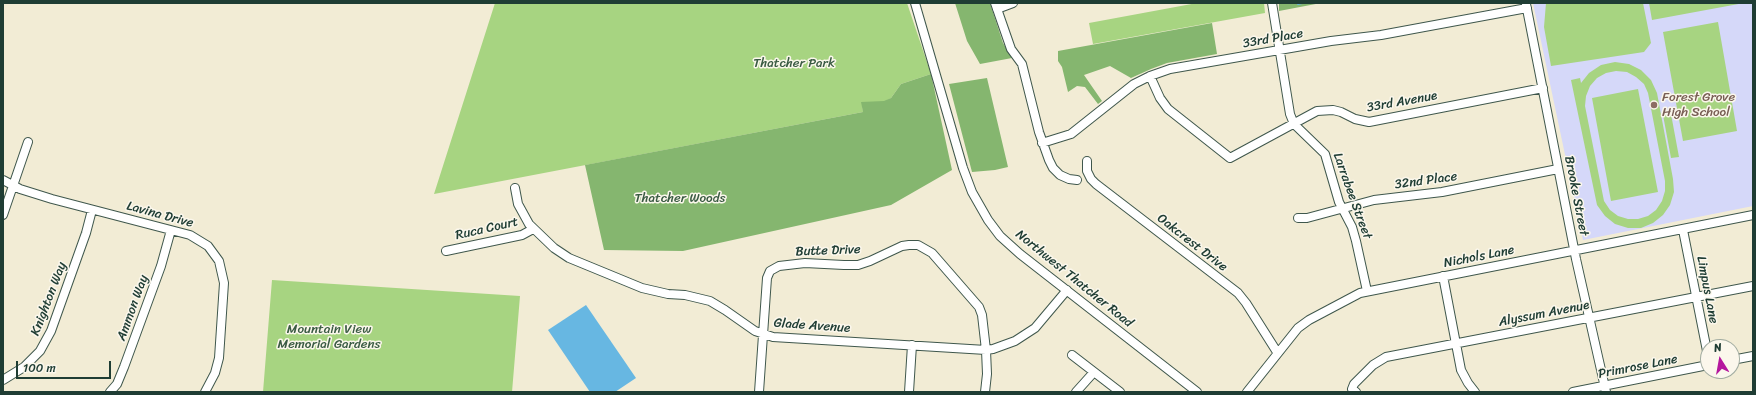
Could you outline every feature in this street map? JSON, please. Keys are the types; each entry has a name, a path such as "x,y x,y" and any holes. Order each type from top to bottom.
{"street":[{"name":"Northwest Thatcher Road","path":"915,3 962,168 978,204 995,228 1008,243 1197,392"},
{"path":"1013,3 996,6 1011,49 1022,64 1042,142 1053,168 1060,175 1069,179 1077,180"},
{"path":"1272,3 1278,50 1290,114 1294,124"},
{"name":"33rd Place","path":"1042,142 1074,132 1130,88 1150,76 1170,69 1331,41 1381,36 1526,5"},
{"name":"Brooke Street","path":"1526,5 1574,251 1605,389"},
{"name":"33rd Avenue","path":"1150,76 1160,98 1168,109 1230,158 1317,111 1324,110 1341,112 1355,119 1369,122 1543,88"},
{"name":"Larrabee Street","path":"1294,124 1326,154 1342,208 1352,227 1367,291"},
{"path":"3,215 28,142"},
{"name":"Oakcrest Drive","path":"1087,161 1086,172 1096,184 1238,293 1246,303 1272,346 1278,352"},
{"name":"32nd Place","path":"1298,218 1307,218 1374,200 1442,192 1558,169"},
{"name":"Lavina Drive","path":"3,180 14,186 52,199 195,237 208,246 219,261 224,276 219,358 215,373 205,392"},
{"name":"Glade Avenue","path":"515,188 519,207 533,228 554,248 569,258 637,287 659,292 685,295 710,302 725,310 747,326 773,337 986,350 1002,346 1024,336 1035,328 1067,290"},
{"name":"Knighton Way","path":"3,380 24,367 40,351 52,331 86,233 92,210"},
{"name":"Nichols Lane","path":"1247,392 1293,332 1303,323 1354,296 1367,291 1684,230 1753,215"},
{"name":"Ruca Court","path":"446,251 522,235 533,228"},
{"name":"Ammon Way","path":"110,392 117,384 124,367 161,266 171,230"},
{"name":"Limpus Lane","path":"1684,230 1705,339"},
{"name":"Butte Drive","path":"759,392 768,275 774,268 805,263 844,266 858,265 870,262 902,246 918,245 932,253 975,300 982,315 986,350 985,392"},
{"path":"1443,276 1464,377 1475,392"},
{"name":"Alyssum Avenue","path":"1354,390 1354,384 1373,365 1386,357 1753,286"},
{"path":"910,392 912,345"},
{"path":"1072,355 1120,392"},
{"path":"1740,358 1753,356"},
{"name":"Primrose Lane","path":"1573,392 1605,389 1700,367"},
{"path":"1076,392 1094,372"}],"shaded area":[{"name":"Forest Grove High School","path":"1533,3 1753,3 1753,206 1583,240"}],"green space":[{"name":"Thatcher Park","path":"495,3 907,3 931,74 901,84 891,98 884,102 862,102 863,112 434,194"},
{"path":"955,3 990,3 1003,43 1012,58 980,64 967,41"},
{"path":"1197,3 1264,3 1265,13 1093,44 1089,23"},
{"path":"1279,3 1321,3 1279,11"},
{"path":"1546,3 1643,3 1651,43 1644,52 1551,66 1544,27"},
{"path":"1649,3 1744,3 1652,20"},
{"path":"1718,22 1737,131 1683,141 1663,32"},
{"path":"1212,23 1217,54 1167,63 1131,78 1110,66 1084,75 1102,101 1098,104 1085,87 1077,86 1068,92 1062,67 1058,61 1058,51"},
{"path":"1615,62 1629,64 1641,70 1651,80 1657,93 1673,179 1674,192 1670,205 1663,215 1653,223 1641,228 1628,228 1615,224 1605,216 1597,205 1571,80 1580,78 1581,83 1589,73 1601,65","holes":["1616,71 1627,72 1644,84 1648,93 1665,181 1665,191 1662,201 1656,210 1648,216 1638,219 1628,219 1618,216 1610,210 1604,201 1585,106 1586,96 1590,86 1597,78 1606,73"]},
{"name":"Thatcher Woods","path":"931,74 952,170 891,205 683,251 604,250 585,165 863,112 861,102 884,101 891,98 901,84"},
{"path":"987,78 1008,167 972,172 949,84"},
{"path":"1638,89 1658,192 1611,201 1592,98"},
{"path":"1671,114 1679,157 1671,158 1663,115"},
{"name":"Mountain View Memorial Gardens","path":"272,280 520,296 512,392 263,392"}],"water":[{"path":"586,305 636,378 615,392 590,392 548,330"}],"waterway":[{"path":"1298,4 1302,3"}],"place":[{"name":"Forest Grove High School","path":"1654,105"}]}
